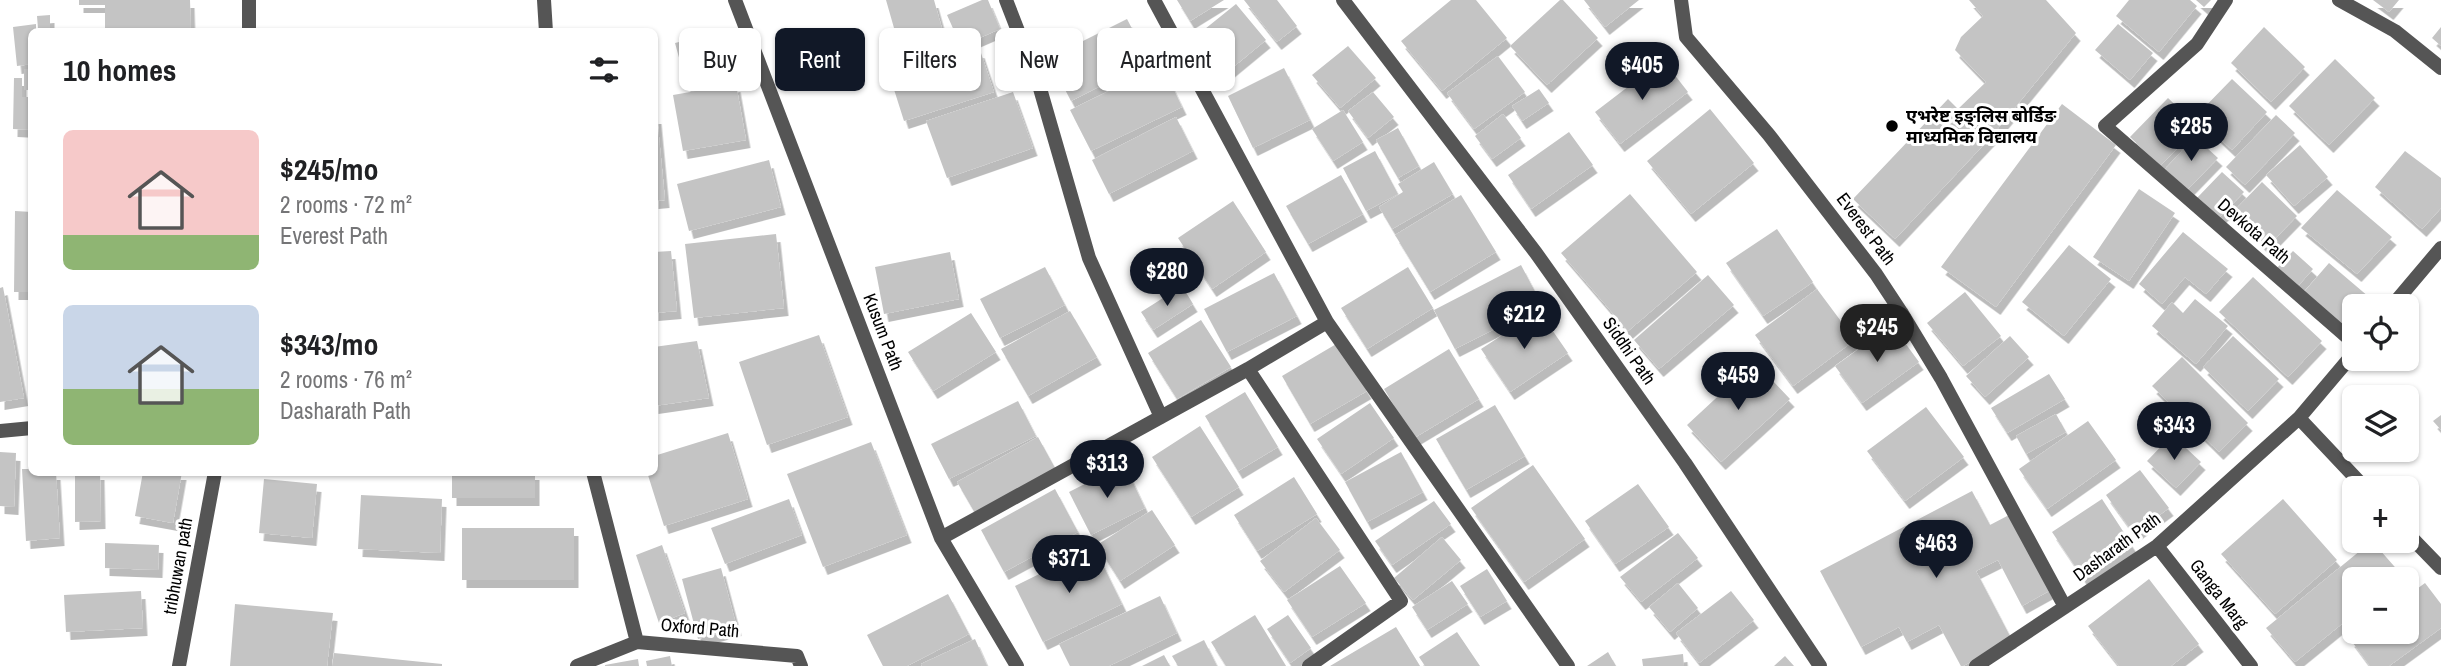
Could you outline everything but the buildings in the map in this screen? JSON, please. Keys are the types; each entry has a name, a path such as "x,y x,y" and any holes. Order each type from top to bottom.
{"street":[{"path":"249,0 249,28"},
{"path":"544,0 546,28"},
{"name":"Kusum Path","path":"735,0 941,538 1017,666"},
{"path":"1006,0 1039,85 1089,258 1161,417"},
{"path":"1154,0 1327,322 1568,666"},
{"name":"Siddhi Path","path":"1343,0 1536,253 1685,463 1819,666"},
{"name":"Everest Path","path":"1681,0 1686,37 1769,135 1877,274 1941,378 2065,607"},
{"name":"Devkota Path","path":"2227,0 2197,44 2105,126 2342,333"},
{"path":"2339,0 2395,31 2441,68"},
{"path":"2402,294 2441,248"},
{"path":"941,538 1248,369 1327,322"},
{"name":"Dasharath Path","path":"1976,666 2157,546 2299,418 2342,367"},
{"path":"1248,369 1401,601 1309,666"},
{"path":"2299,418 2354,476"},
{"path":"0,432 28,428"},
{"name":"tribhuwan path","path":"179,666 214,476"},
{"name":"Oxford Path","path":"594,476 637,642 797,656 801,666"},
{"path":"2419,545 2441,568"},
{"name":"Ganga Marg","path":"2157,546 2251,666"},
{"path":"577,666 637,642"}],"place":[{"name":"एभरेष्ट इङ्लिस बोर्डिङ माध्यमिक विद्यालय","path":"1892,126"}]}
